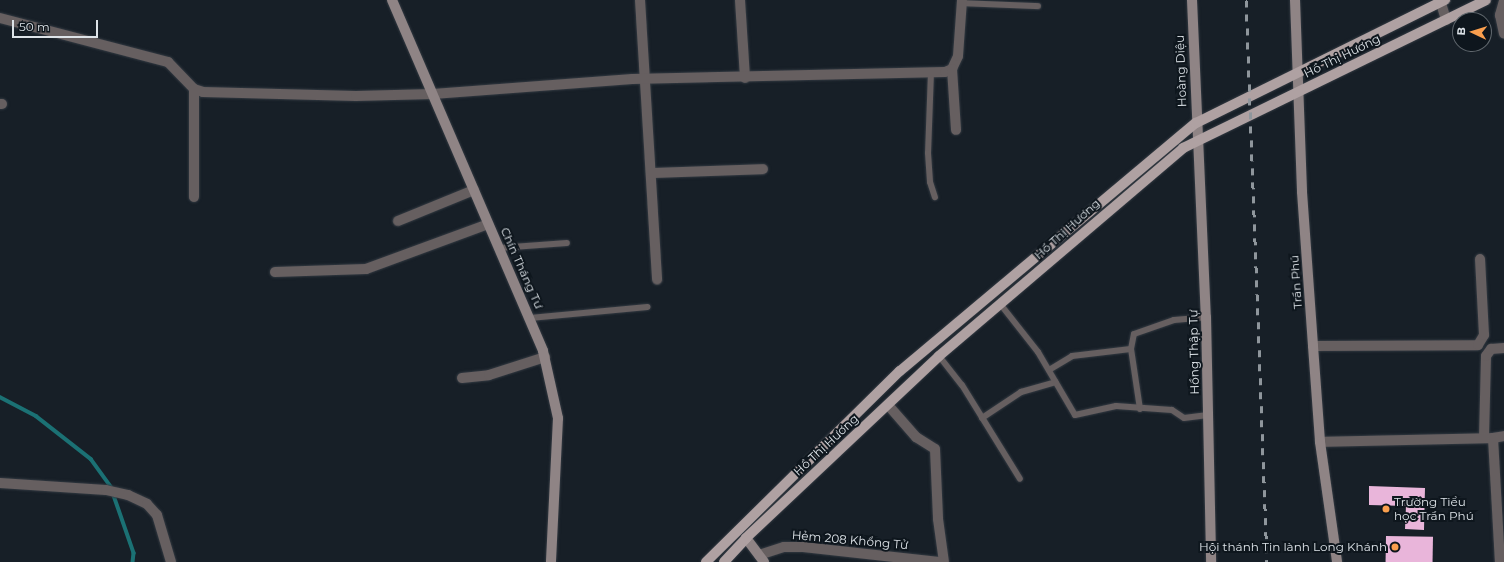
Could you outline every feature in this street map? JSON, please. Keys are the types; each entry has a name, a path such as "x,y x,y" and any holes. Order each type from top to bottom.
{"main road":[{"name":"Hồ Thị Hương","path":"724,562 746,538 939,356 1001,305 1161,164 1196,141 1486,0"},
{"name":"Hồ Thị Hương","path":"706,562 900,371 1196,123 1442,1"}],"street":[{"name":"Chín Tháng Tư","path":"392,0 530,318 545,357 558,418 551,562"},
{"path":"640,0 657,278"},
{"path":"740,0 744,78"},
{"name":"Hoàng Diệu","path":"1192,0 1196,141"},
{"name":"Trần Phú","path":"1295,0 1298,91 1320,442 1337,562"},
{"path":"956,130 952,69 958,56 962,1"},
{"path":"1442,1 1446,20"},
{"path":"1504,1 1500,15 1504,34"},
{"path":"0,18 168,62 194,89 203,92 356,96 433,94 645,79 744,78 931,72 952,69"},
{"path":"194,89 194,198"},
{"name":"Hồng Thập Tự","path":"1196,141 1206,317 1211,562"},
{"path":"651,173 764,169"},
{"path":"398,221 474,190"},
{"path":"275,272 366,269 488,224"},
{"path":"1313,346 1478,345 1484,335 1480,259"},
{"path":"1500,562 1488,438 1486,356 1491,349 1504,348"},
{"path":"462,378 489,375 545,357"},
{"path":"888,405 916,437 935,448 938,519 944,562"},
{"path":"1320,442 1488,438 1504,436"},
{"path":"0,483 106,490 120,493 147,504 157,515 171,562"},
{"path":"746,538 761,558"},
{"name":"Hẻm 208 Khổng Tử","path":"761,558 784,547 802,547 932,562"}],"lane":[{"path":"962,1 1038,6"},
{"path":"931,72 928,153 930,182 935,197"},
{"path":"499,248 567,243"},
{"path":"1001,305 1048,370 1075,415 1107,407 1172,410 1184,418 1208,415"},
{"path":"530,318 647,307"},
{"path":"1140,409 1131,349 1132,338 1137,331 1174,320 1206,317"},
{"path":"1048,370 1072,356 1131,349"},
{"path":"939,356 962,385 1020,479"},
{"path":"982,418 1021,392 1056,382"}],"building":[{"path":"1369,486 1425,488 1424,530 1405,529 1406,506 1369,505"},
{"path":"1386,536 1433,537 1433,562 1386,562"}],"waterway":[{"path":"0,397 36,416 91,459 111,487 134,553 133,562"}],"railway":[{"path":"1246,0 1267,562"}],"place":[{"name":"Trường Tiểu học Trần Phú","path":"1386,509"},
{"name":"Hội thánh Tin lành Long Khánh","path":"1395,547"}]}
